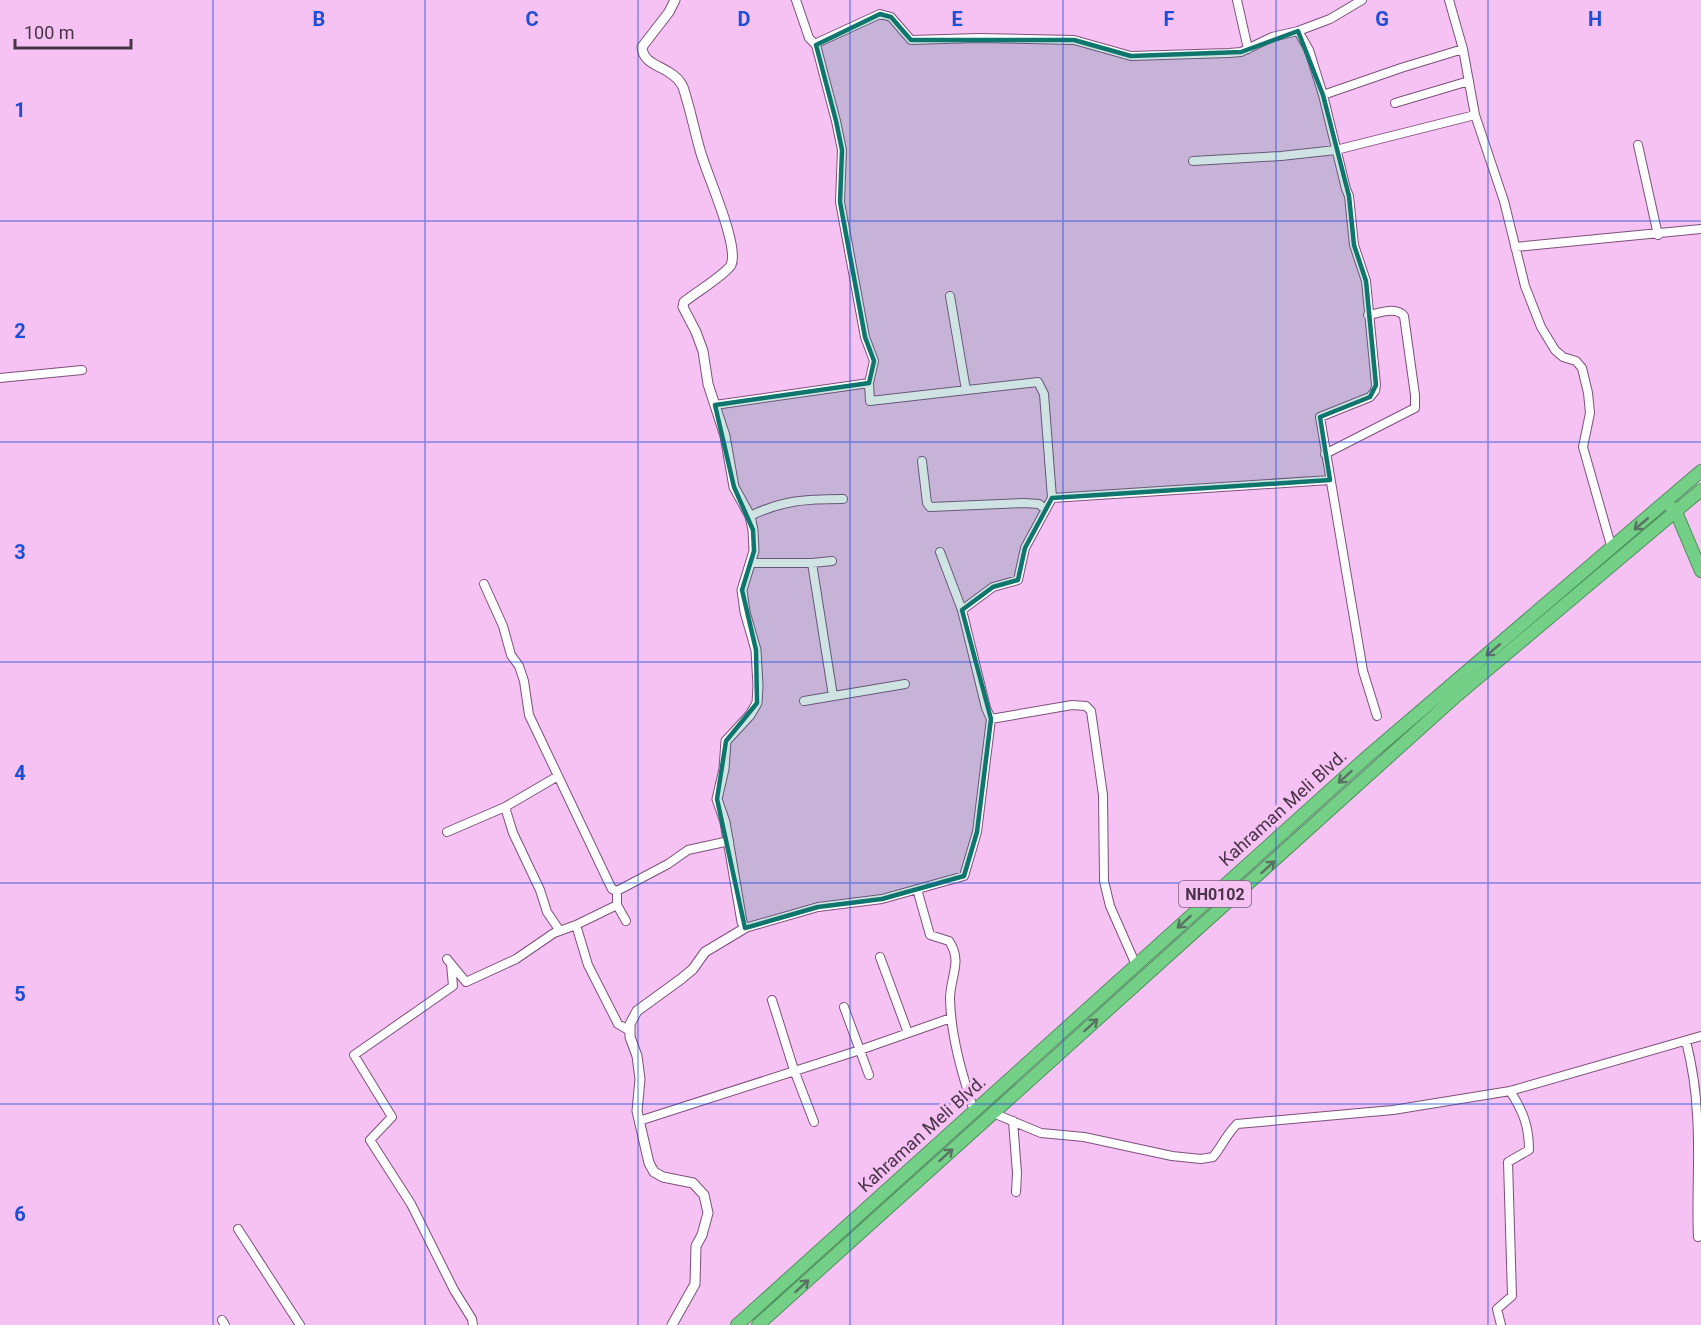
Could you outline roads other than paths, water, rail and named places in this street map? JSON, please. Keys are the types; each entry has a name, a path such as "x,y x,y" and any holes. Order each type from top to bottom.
{"highway":[{"name":"Kahraman Meli Blvd.","path":"736,1325 1368,756 1701,471"},
{"name":"Kahraman Meli Blvd.","path":"758,1325 1454,698 1701,490"},
{"path":"1667,502 1676,512 1701,571"}],"street":[{"path":"675,0 669,12 642,47 642,52 647,60 678,78 684,87 700,151 733,254 732,264 726,271 684,302 683,308 703,351 708,384 725,436 734,486 750,516 754,542 742,590 745,612 756,650 757,703 750,715 726,741 724,769 717,799 725,822 742,922 745,928"},
{"path":"795,0 809,38 816,45 837,121 842,150 840,202 865,337 874,361 869,383 870,401 1038,382 1044,394 1052,498 1025,548 1018,580 993,587 962,610"},
{"path":"1237,0 1248,49"},
{"path":"816,45 880,14 891,17 911,40 978,38 1074,40 1131,56 1230,53 1240,52 1272,37 1298,31 1330,19 1362,0"},
{"path":"1449,0 1463,49 1475,115 1504,201 1524,286 1541,327 1555,350 1563,357 1576,361 1582,368 1590,412 1584,447 1612,549"},
{"path":"1298,31 1309,50 1323,95 1349,196 1354,245 1366,280 1375,391 1370,397 1320,417 1363,671 1377,716"},
{"path":"1323,95 1463,49"},
{"path":"1395,103 1469,81"},
{"path":"1193,160 1281,156 1336,150 1475,115"},
{"path":"1638,145 1658,235"},
{"path":"1515,247 1658,235 1701,229"},
{"path":"950,297 966,390"},
{"path":"1325,454 1414,408 1415,395 1404,316 1396,310 1368,315"},
{"path":"0,378 82,370"},
{"path":"715,405 869,383"},
{"path":"922,461 927,503 930,507 1024,503 1039,504 1045,510"},
{"path":"1052,498 1330,480"},
{"path":"750,516 781,504 812,499 843,499"},
{"path":"672,1325 695,1284 696,1246 702,1235 708,1213 704,1195 693,1183 663,1177 654,1172 650,1163 636,1111 640,1078 630,1024 637,1011 693,969 705,952 745,928 818,907 882,898 964,876 977,832 991,719 986,708 962,610 940,552"},
{"path":"750,563 832,561"},
{"path":"812,563 833,696"},
{"path":"484,584 503,626 512,655 519,666 524,681 529,715 612,889 617,891"},
{"path":"804,701 905,684"},
{"path":"991,719 1072,705 1086,705 1091,711 1103,795 1104,881 1110,906 1136,965"},
{"path":"447,832 505,807 558,776"},
{"path":"505,807 513,832 540,890 547,912 560,931"},
{"path":"617,891 668,864 688,850 729,841"},
{"path":"917,889 930,936 949,941 957,958 950,989 951,1018 962,1074 974,1111"},
{"path":"617,891 617,905 626,921"},
{"path":"473,1325 472,1319 454,1290 411,1204 370,1140 392,1117 354,1055 453,986 449,961 466,982 516,959 560,931 617,905"},
{"path":"576,925 588,965 618,1024 630,1031"},
{"path":"880,957 908,1033"},
{"path":"772,1000 794,1070 814,1122"},
{"path":"844,1007 869,1075"},
{"path":"639,1121 860,1050 951,1018"},
{"path":"993,1113 1041,1133 1084,1137 1172,1156 1201,1159 1213,1157 1222,1146 1223,1140 1237,1124 1393,1110 1510,1092 1701,1036"},
{"path":"1686,1041 1694,1073 1698,1117 1696,1201 1698,1237"},
{"path":"1502,1325 1497,1309 1512,1296 1508,1162 1529,1150 1529,1132 1523,1111 1510,1092"},
{"path":"1013,1121 1017,1173 1016,1192"},
{"path":"238,1229 300,1325"}]}
